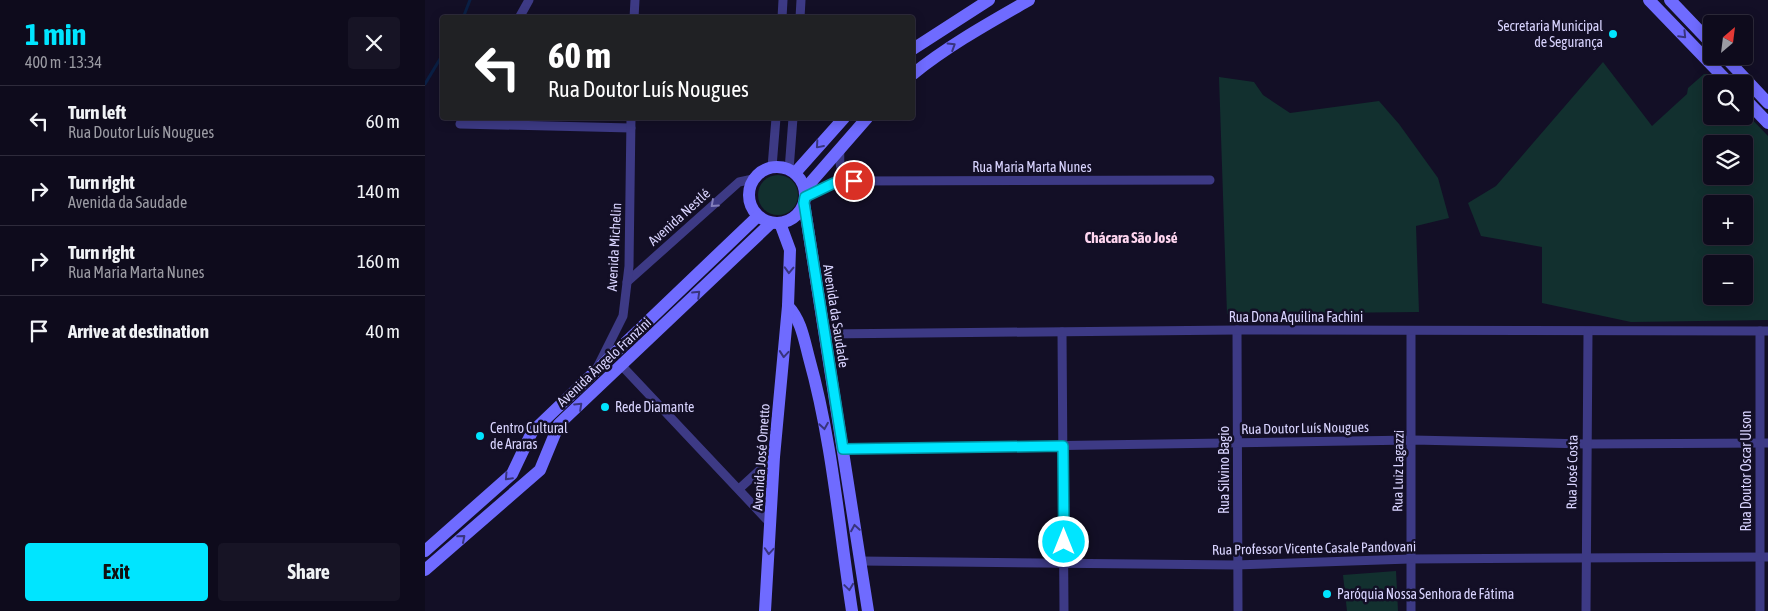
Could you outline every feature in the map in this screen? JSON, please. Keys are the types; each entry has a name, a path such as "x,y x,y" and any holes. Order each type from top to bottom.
{"main road":[{"path":"915,47 970,6 989,0"},
{"path":"915,73 964,38 1029,0"},
{"path":"1649,0 1721,75"},
{"path":"1670,0 1703,35"},
{"path":"1732,65 1768,103"},
{"path":"1753,107 1768,123"},
{"path":"792,171 842,120"},
{"path":"792,171 772,167 759,173 753,179 749,194 753,210 758,216 776,223 795,217 805,196 840,147 865,120"},
{"path":"792,171 805,196"},
{"name":"Avenida da Saudade","path":"805,196 821,318 867,611"},
{"name":"Avenida Ângelo Franzini","path":"425,551 512,474 532,432 758,216"},
{"path":"776,223 790,250 792,310 801,328 819,392 852,611"},
{"name":"Avenida Ângelo Franzini","path":"425,570 540,470 559,424 776,223"},
{"path":"792,310 821,318"},
{"name":"Avenida José Ometto","path":"765,611 774,457 792,310"},
{"path":"801,328 824,334"},
{"path":"520,458 540,470"}],"street":[{"path":"521,15 529,0"},
{"path":"634,15 635,0"},
{"path":"782,15 783,0"},
{"path":"800,15 801,0"},
{"name":"Avenida Michelin","path":"595,371 623,316 627,282 631,120"},
{"path":"772,167 775,120"},
{"path":"792,171 793,120"},
{"path":"462,121 631,128"},
{"path":"840,147 839,168 842,173 854,181"},
{"name":"Avenida Nestlé","path":"627,282 739,182 753,179"},
{"name":"Rua Maria Marta Nunes","path":"805,196 834,183 854,181 1210,180"},
{"name":"Rua Dona Aquilina Fachini","path":"824,334 1237,330 1764,331"},
{"name":"Rua Silvino Bagio","path":"1237,330 1236,565 1238,611"},
{"name":"Rua Luiz Lagazzi","path":"1411,331 1413,440 1410,559 1411,611"},
{"name":"Rua Doutor Oscar Ulson","path":"1760,611 1764,557 1764,331"},
{"path":"1063,332 1064,611"},
{"name":"Rua José Costa","path":"1586,611 1588,332"},
{"path":"622,366 771,524"},
{"name":"Rua Doutor Luís Nougues","path":"843,449 1413,440 1586,444 1764,443"},
{"path":"739,489 774,457"},
{"name":"Rua Professor Vicente Casale Pandovani","path":"860,561 1236,565 1410,559 1764,557"}],"green space":[{"path":"1603,62 1652,126 1687,94 1688,88 1704,74 1708,74 1703,75 1703,125 1753,125 1753,120 1768,136 1768,320 1631,322 1542,303 1542,247 1481,236 1468,203 1496,186"},
{"path":"1219,77 1254,82 1263,95 1290,113 1379,101 1399,124 1438,178 1449,218 1416,226 1419,312 1227,314"},
{"path":"778,175 792,181 798,195 792,209 778,215 764,209 758,195 764,181"},
{"path":"1396,571 1398,611 1347,611 1343,575"}],"waterway":[{"path":"464,15 470,0"},
{"path":"425,84 440,59"}],"place":[{"name":"Secretaria Municipal de Segurança","path":"1613,34"},
{"name":"Rede Diamante","path":"605,407"},
{"name":"Centro Cultural de Araras","path":"480,436"},
{"name":"Paróquia Nossa Senhora de Fátima","path":"1327,594"}],"district":[{"name":"Chácara São José","path":"1131,238"}],"route":[{"path":"854,181 834,183 805,197 804,203 843,449 1063,446 1064,542"}]}
